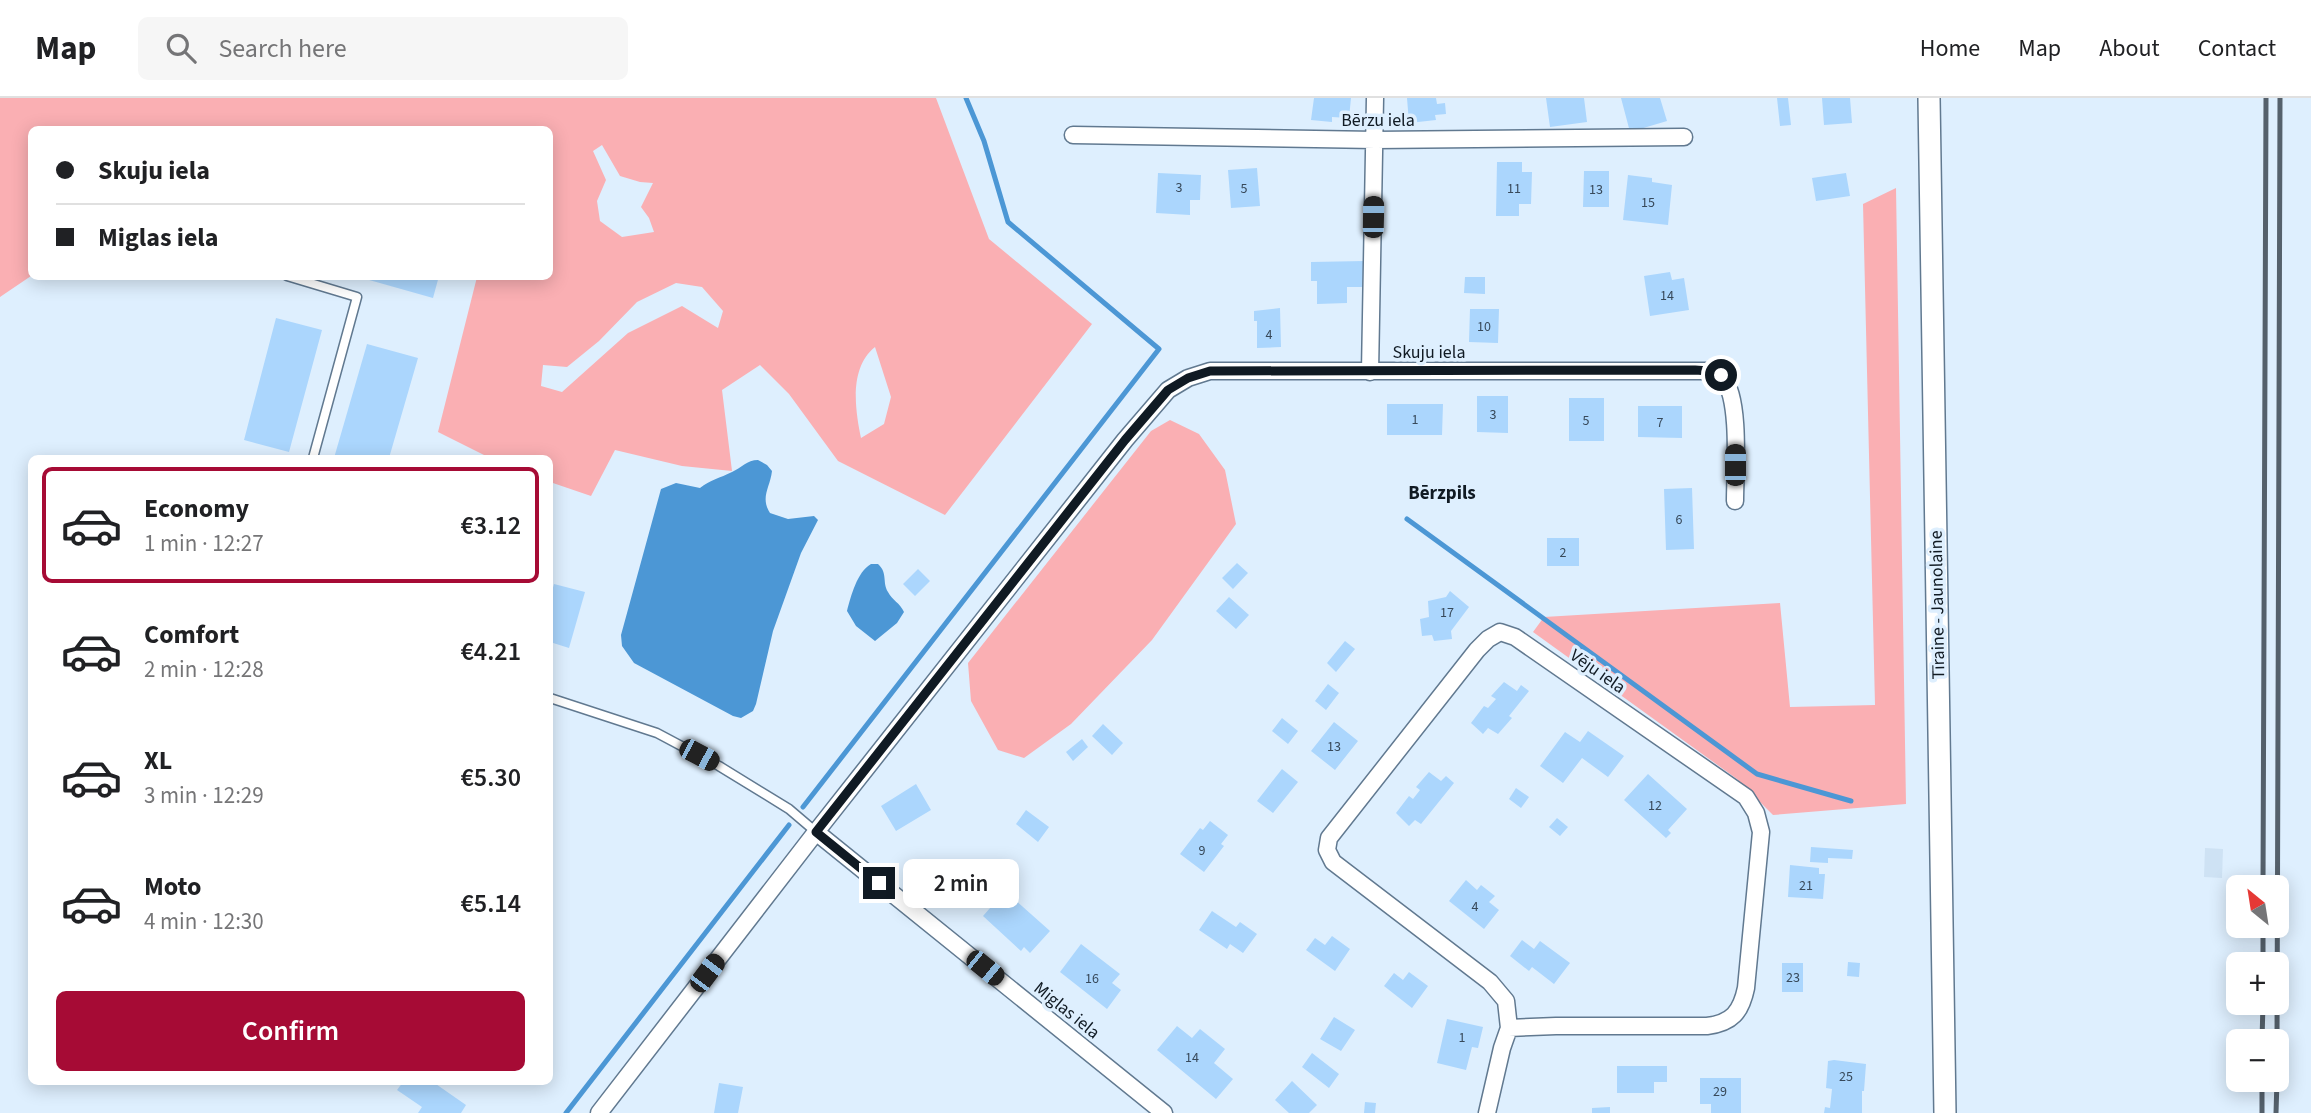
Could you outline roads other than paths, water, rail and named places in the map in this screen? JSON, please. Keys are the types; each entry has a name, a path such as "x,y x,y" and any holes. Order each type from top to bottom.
{"main road":[{"name":"Tīraine - Jaunolaine","path":"1929,98 1945,1113"}],"street":[{"path":"1370,372 1375,98"},
{"name":"Bērzu iela","path":"1073,135 1375,140 1684,137"},
{"name":"Skuju iela","path":"816,832 1117,450 1168,390 1188,378 1210,371 1709,371 1721,375 1730,391 1735,428 1735,501"},
{"name":"Vēju iela","path":"1500,632 1515,637 1746,797 1756,813 1761,832 1746,988 1742,1004 1733,1018 1721,1024 1707,1026 1509,1028 1506,1001 1490,982 1333,862 1327,850 1329,838 1477,650 1500,632"},
{"path":"600,1112 816,832"},
{"name":"Miglas iela","path":"816,832 1164,1113"},
{"path":"1487,1113 1509,1028"}],"lane":[{"path":"300,280 357,297 314,455"},
{"path":"553,699 657,733 719,766 789,809 816,832"}],"water":[{"path":"758,460 772,471 766,497 770,513 788,519 814,516 818,520 801,553 773,631 756,704 753,711 741,718 634,663 622,646 621,635 661,489 676,483 700,488"},
{"path":"871,564 881,567 888,592 904,612 897,623 875,641 856,626 847,611 858,578"}],"waterway":[{"path":"803,807 1159,349 1008,222 984,141 966,98"},
{"path":"1407,519 1757,774 1851,801"},
{"path":"566,1113 789,825"}],"railway":[{"path":"2263,875 2266,98"},
{"path":"2277,1029 2280,98"},
{"path":"2263,938 2263,952"},
{"path":"2262,1029 2263,1015"},
{"path":"2262,1092 2262,1113"},
{"path":"2276,1113 2277,1092"}],"district":[{"name":"Bērzpils","path":"1442,492"}]}
